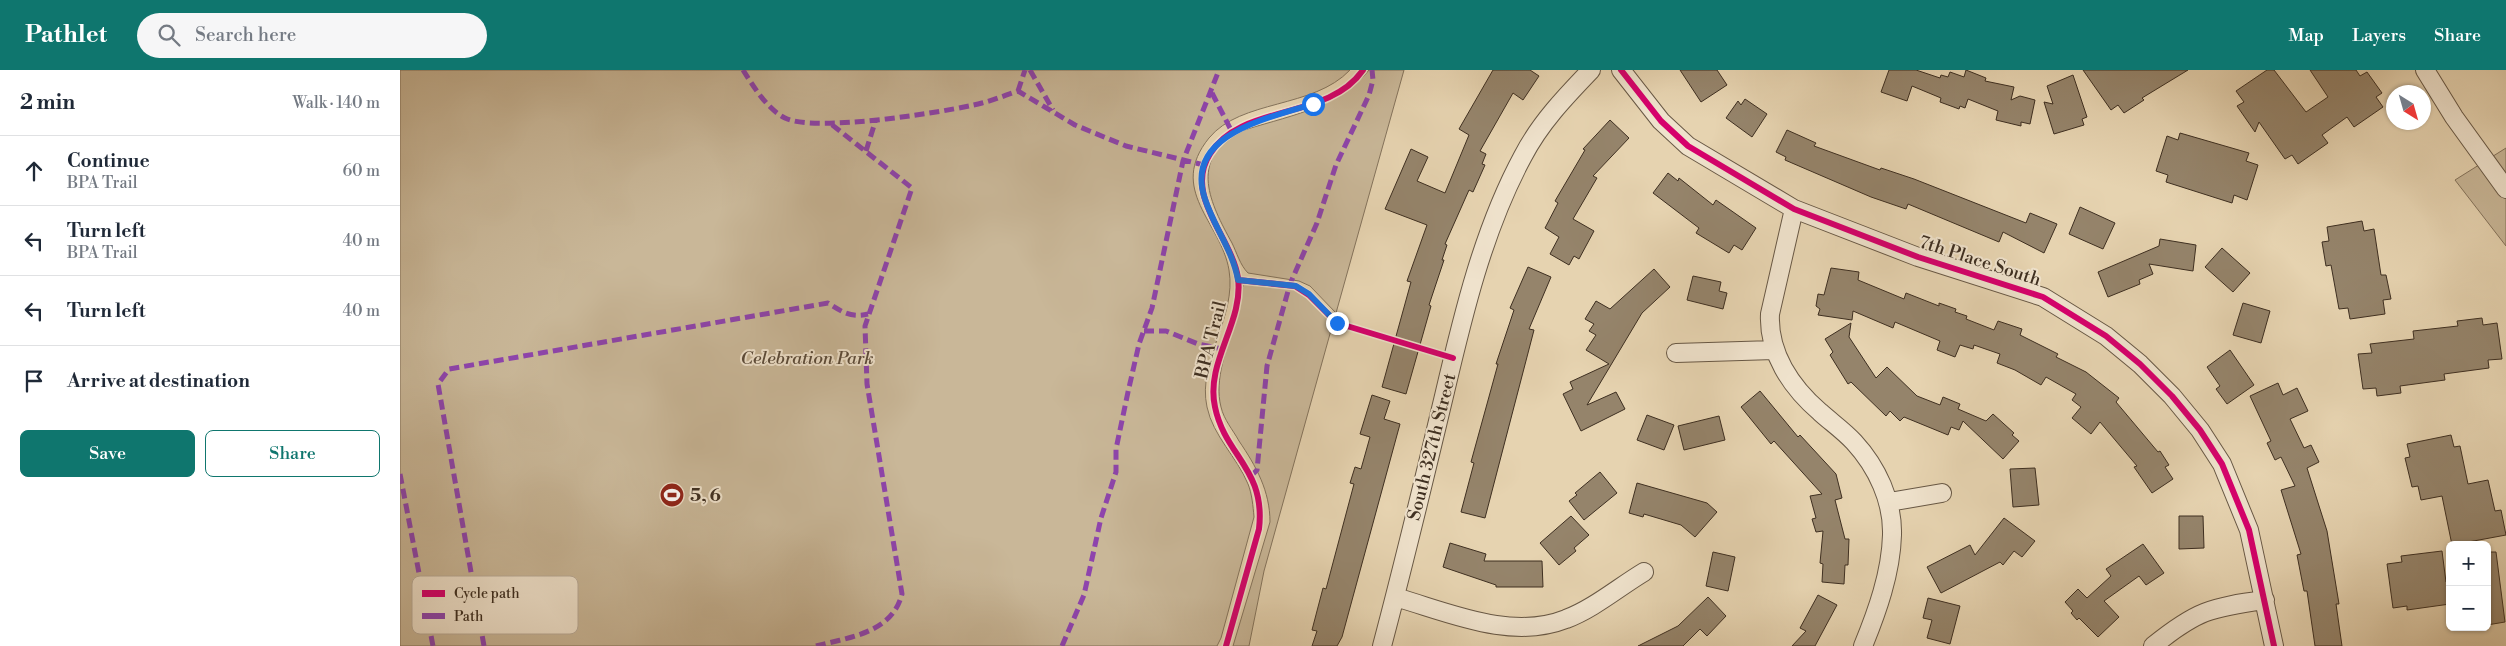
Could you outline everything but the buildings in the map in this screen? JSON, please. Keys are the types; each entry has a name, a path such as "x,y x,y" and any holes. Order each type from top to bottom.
{"street":[{"name":"South 327th Street","path":"1382,646 1453,358 1481,258 1503,199 1523,156 1541,127 1591,70"},
{"name":"7th Place South","path":"1621,70 1661,121 1688,146 1794,209 1918,257 2043,297 2106,336 2140,364 2172,396 2200,430 2222,464 2249,530 2274,646"},
{"path":"2425,70 2454,117 2506,189"},
{"path":"1794,209 1770,314 1769,327 1774,350 1793,383 1806,399 1853,440 1867,458 1888,502 1892,534 1890,553 1876,614 1864,646"},
{"path":"1676,353 1774,350"},
{"path":"1888,502 1942,493"},
{"path":"1395,597 1468,620 1497,625 1525,626 1555,623 1578,614 1644,572"},
{"path":"2153,646 2195,615 2222,606 2265,600"}],"green space":[{"name":"Celebration Park","path":"400,70 1350,70 1335,83 1317,92 1239,116 1223,125 1209,138 1197,157 1193,174 1200,206 1217,236 1229,270 1228,305 1207,373 1205,390 1207,407 1214,427 1248,484 1254,517 1221,638 1217,646 400,646"},
{"path":"1369,70 1404,70 1336,313 1310,286 1299,281 1248,273 1245,270 1211,198 1208,183 1209,169 1213,156 1223,143 1238,132 1326,103 1357,83"},
{"path":"2506,148 2506,246 2455,180"},
{"path":"1246,282 1279,285 1295,289 1312,301 1333,323 1264,571 1249,646 1233,646 1270,522 1268,500 1261,479 1224,416 1219,397 1222,364 1235,321 1240,295"}],"marked path":[{"path":"743,70 761,97 772,109 785,118 800,122 851,122 912,116 982,103 1018,91 1075,125 1126,146 1204,165"},
{"path":"1018,91 1025,70"},
{"path":"1030,70 1053,110"},
{"path":"1062,646 1084,595 1101,518 1116,472 1116,449 1128,392 1139,344 1152,308 1183,161 1219,70"},
{"path":"1251,476 1257,470 1267,366 1290,284 1317,223 1336,165 1369,95 1373,80 1372,70"},
{"path":"1212,93 1232,132"},
{"path":"866,151 876,119"},
{"path":"816,646 856,636 879,625 897,607 902,594 867,384 865,326 912,188 831,124"},
{"path":"472,576 438,384 449,369 828,303 847,313 857,315 868,314"},
{"path":"1144,331 1166,331 1198,344 1222,349"},
{"path":"400,474 420,576"},
{"path":"431,634 433,646"},
{"path":"482,634 484,646"}],"cycle path":[{"name":"BPA Trail","path":"1226,646 1259,529 1260,509 1251,477 1227,438 1215,407 1213,390 1215,374 1236,310 1238,278 1234,263 1205,201 1202,185 1203,170 1210,154 1224,138 1242,127 1263,118 1307,106 1329,97 1348,86 1363,70"},
{"path":"1621,70 1661,121 1688,146 1794,209 1918,257 2043,297 2106,336 2140,364 2172,396 2200,430 2222,464 2249,530 2274,646"},
{"path":"1238,280 1295,286 1309,295 1337,323 1453,358"}],"place":[{"name":"5, 6","path":"672,495"}],"route":[{"path":"1313,104 1241,127 1232,132 1210,153 1204,165 1202,188 1212,217 1231,253 1236,266 1238,280 1296,286 1309,294 1337,323"}]}
